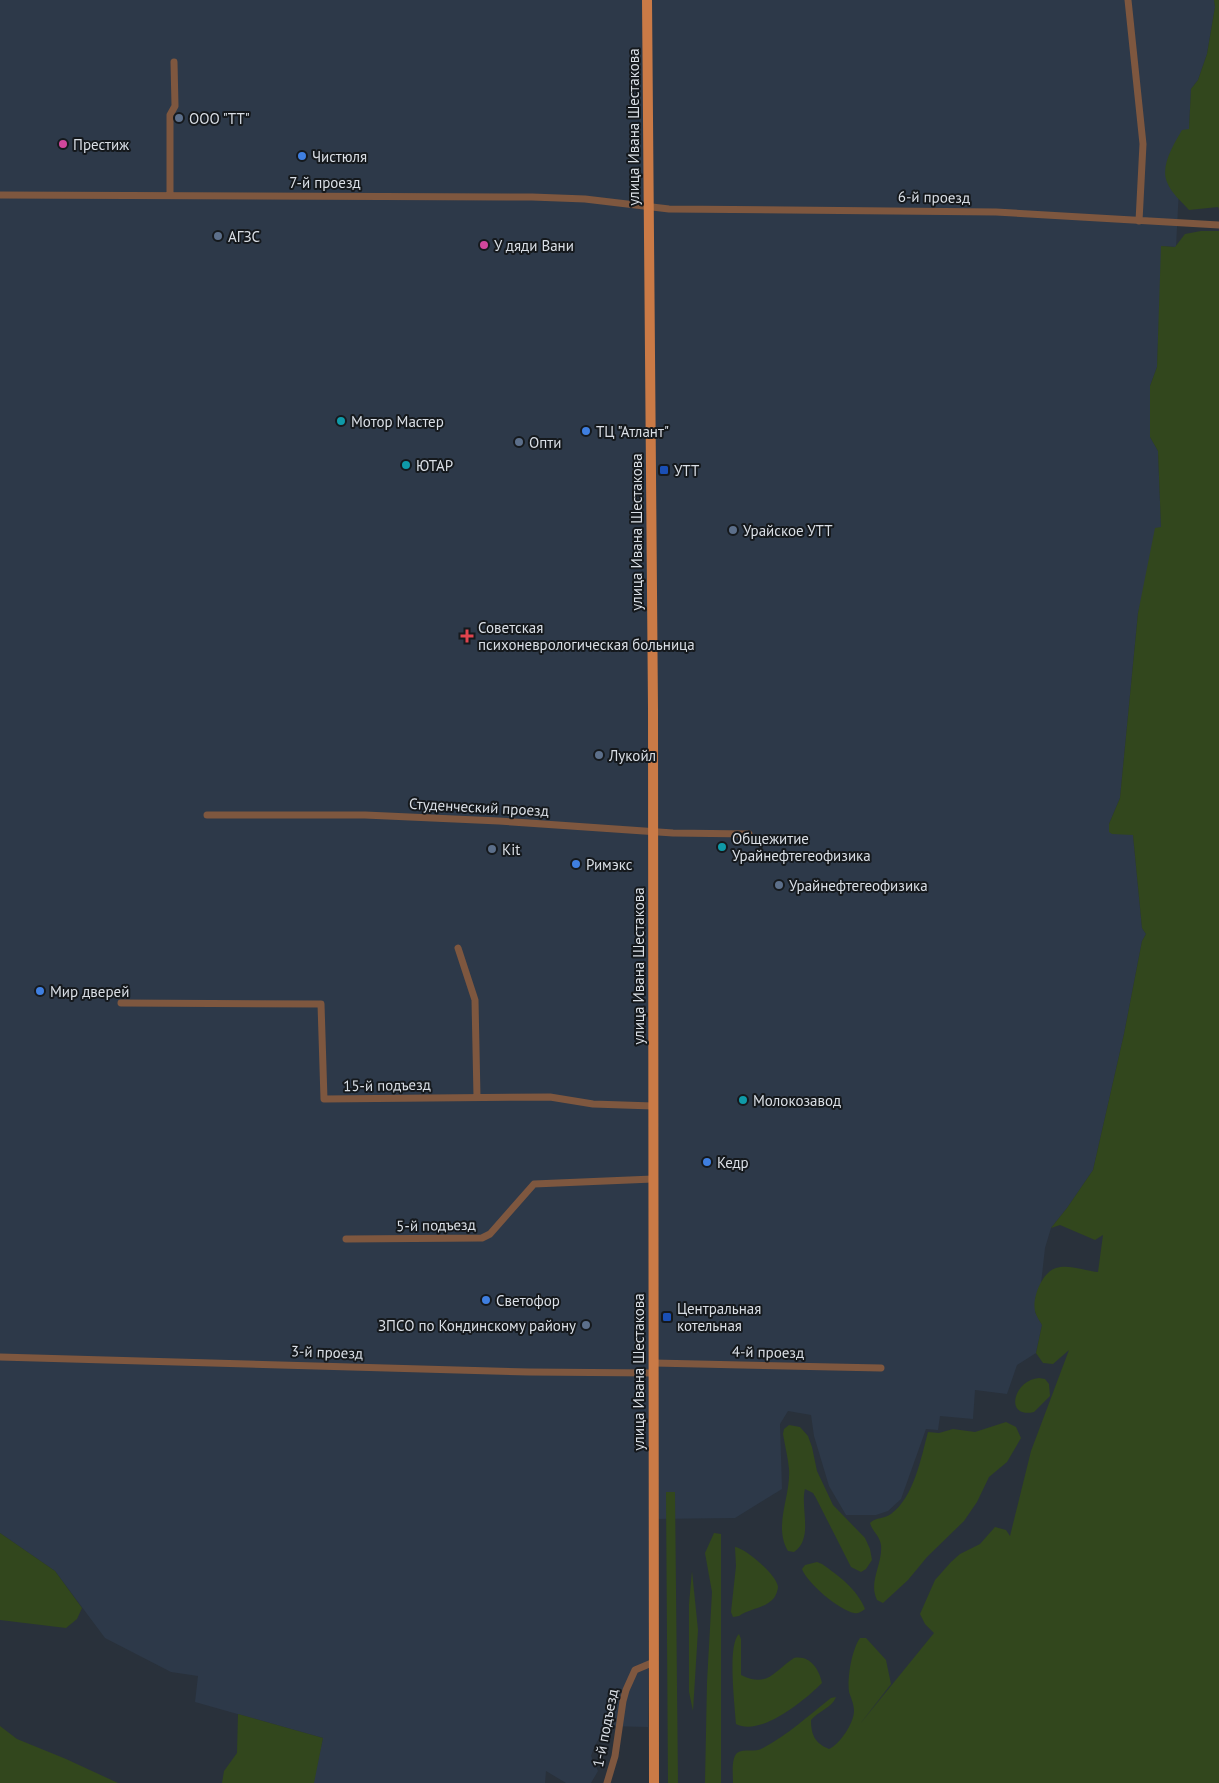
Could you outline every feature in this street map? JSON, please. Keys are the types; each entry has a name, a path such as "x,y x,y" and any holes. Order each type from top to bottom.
{"main road":[{"name":"улица Ивана Шестакова","path":"647,0 652,831 654,1783"}],"street":[{"path":"1128,0 1143,144 1139,221"},
{"path":"170,196 170,115 175,106 174,62"},
{"name":"7-й проезд","path":"0,195 523,196 585,199 649,207"},
{"name":"6-й проезд","path":"649,207 686,210 996,212 1219,225"},
{"name":"Студенческий проезд","path":"207,815 365,815 652,831 749,834"},
{"path":"458,948 475,1000 477,1098"},
{"name":"15-й подъезд","path":"121,1004 321,1004 324,1099 550,1097 593,1104 653,1106"},
{"name":"5-й подъезд","path":"346,1239 482,1238 490,1234 521,1196 534,1184 653,1179"},
{"name":"3-й проезд","path":"0,1357 510,1372 653,1368"},
{"name":"4-й проезд","path":"653,1368 881,1368"},
{"name":"1-й подъезд","path":"607,1783 615,1756 626,1690 635,1670 654,1662"}],"shaded area":[{"path":"0,0 1214,0 1215,7 1207,54 1198,80 1191,89 1189,130 1182,131 1176,247 1162,246 1157,367 1150,386 1150,437 1158,451 1161,527 1138,613 1120,798 1109,824 1133,835 1142,928 1146,934 1142,941 1124,1034 1093,1170 1051,1228 1045,1248 1041,1284 1035,1299 1035,1312 1042,1325 1036,1353 1017,1365 1007,1394 975,1390 973,1419 940,1416 938,1430 926,1429 901,1499 888,1511 876,1515 846,1515 829,1486 814,1436 811,1415 788,1411 780,1424 782,1489 735,1518 650,1519 648,1727 607,1726 595,1745 591,1756 598,1771 591,1783 566,1783 546,1771 545,1783 313,1783 323,1738 195,1702 198,1676 171,1672 105,1638 55,1571 0,1533"}],"green space":[{"path":"1214,0 1219,0 1219,209 1218,207 1189,210 1169,186 1165,176 1165,169 1169,155 1182,130 1189,129 1191,89 1198,80 1207,54 1215,7"},
{"path":"1201,231 1219,231 1219,1783 733,1783 733,1763 737,1753 757,1750 772,1743 831,1698 836,1697 831,1704 811,1720 813,1734 820,1744 829,1749 838,1743 852,1721 854,1711 849,1692 849,1672 852,1656 860,1638 866,1638 886,1660 891,1684 860,1724 934,1633 925,1624 920,1614 935,1580 960,1554 980,1544 995,1527 1006,1530 1010,1536 1031,1451 1069,1350 1053,1364 1043,1363 1036,1353 1042,1325 1037,1317 1034,1306 1039,1286 1046,1275 1056,1268 1072,1267 1098,1272 1103,1235 1095,1240 1060,1225 1051,1228 1093,1170 1124,1034 1142,941 1146,934 1142,928 1133,835 1112,834 1109,832 1109,824 1120,798 1138,613 1155,528 1161,527 1158,451 1150,437 1150,386 1157,367 1161,246 1175,247 1185,234"},
{"path":"1045,1379 1049,1384 1050,1396 1034,1412 1025,1413 1018,1410 1016,1398 1018,1391 1030,1380"},
{"path":"1006,1422 1016,1427 1021,1438 1007,1462 989,1477 977,1502 964,1521 927,1557 908,1580 883,1603 877,1600 874,1586 881,1545 870,1523 891,1514 906,1498 916,1476 928,1432 939,1433 953,1429 975,1432"},
{"path":"789,1425 800,1427 808,1436 817,1471 833,1505 865,1538 872,1560 866,1569 861,1572 851,1567 816,1498 813,1493 805,1489 805,1531 803,1539 800,1546 794,1552 788,1551 782,1531 782,1521 789,1479 789,1465 783,1434 784,1429"},
{"path":"666,1492 675,1492 678,1783 668,1783"},
{"path":"0,1533 55,1571 82,1608 77,1619 66,1628 0,1620"},
{"path":"714,1533 721,1534 721,1783 705,1783 707,1682 712,1592 705,1553"},
{"path":"735,1547 746,1552 767,1569 778,1587 771,1601 733,1617 731,1612 736,1566"},
{"path":"817,1562 841,1578 857,1595 865,1609 857,1613 848,1611 840,1607 817,1588 802,1569 805,1565"},
{"path":"692,1571 698,1630 693,1711 689,1692 689,1604"},
{"path":"739,1634 741,1639 741,1675 750,1679 764,1679 770,1677 794,1658 800,1658 813,1664 819,1673 822,1683 794,1707 770,1721 746,1727 736,1724 733,1691 733,1650 735,1640"},
{"path":"238,1714 323,1738 314,1783 222,1783 224,1771 237,1753"},
{"path":"0,1726 17,1739 118,1783 0,1783"}],"place":[{"name":"ООО \"ТТ\"","path":"179,118"},
{"name":"Престиж","path":"63,144"},
{"name":"Чистюля","path":"302,156"},
{"name":"АГЗС","path":"218,236"},
{"name":"У дяди Вани","path":"484,245"},
{"name":"Мотор Мастер","path":"341,421"},
{"name":"ТЦ \"Атлант\"","path":"586,431"},
{"name":"Опти","path":"519,442"},
{"name":"ЮТАР","path":"406,465"},
{"name":"УТТ","path":"664,470"},
{"name":"Урайское УТТ","path":"733,530"},
{"name":"Советская психоневрологическая больница","path":"467,636"},
{"name":"Лукойл","path":"599,755"},
{"name":"Общежитие Урайнефтегеофизика","path":"722,847"},
{"name":"Kit","path":"492,849"},
{"name":"Римэкс","path":"576,864"},
{"name":"Урайнефтегеофизика","path":"779,885"},
{"name":"Мир дверей","path":"40,991"},
{"name":"Молокозавод","path":"743,1100"},
{"name":"Кедр","path":"707,1162"},
{"name":"Светофор","path":"486,1300"},
{"name":"Центральная котельная","path":"667,1317"},
{"name":"ЗПСО по Кондинскому району","path":"586,1325"}]}
